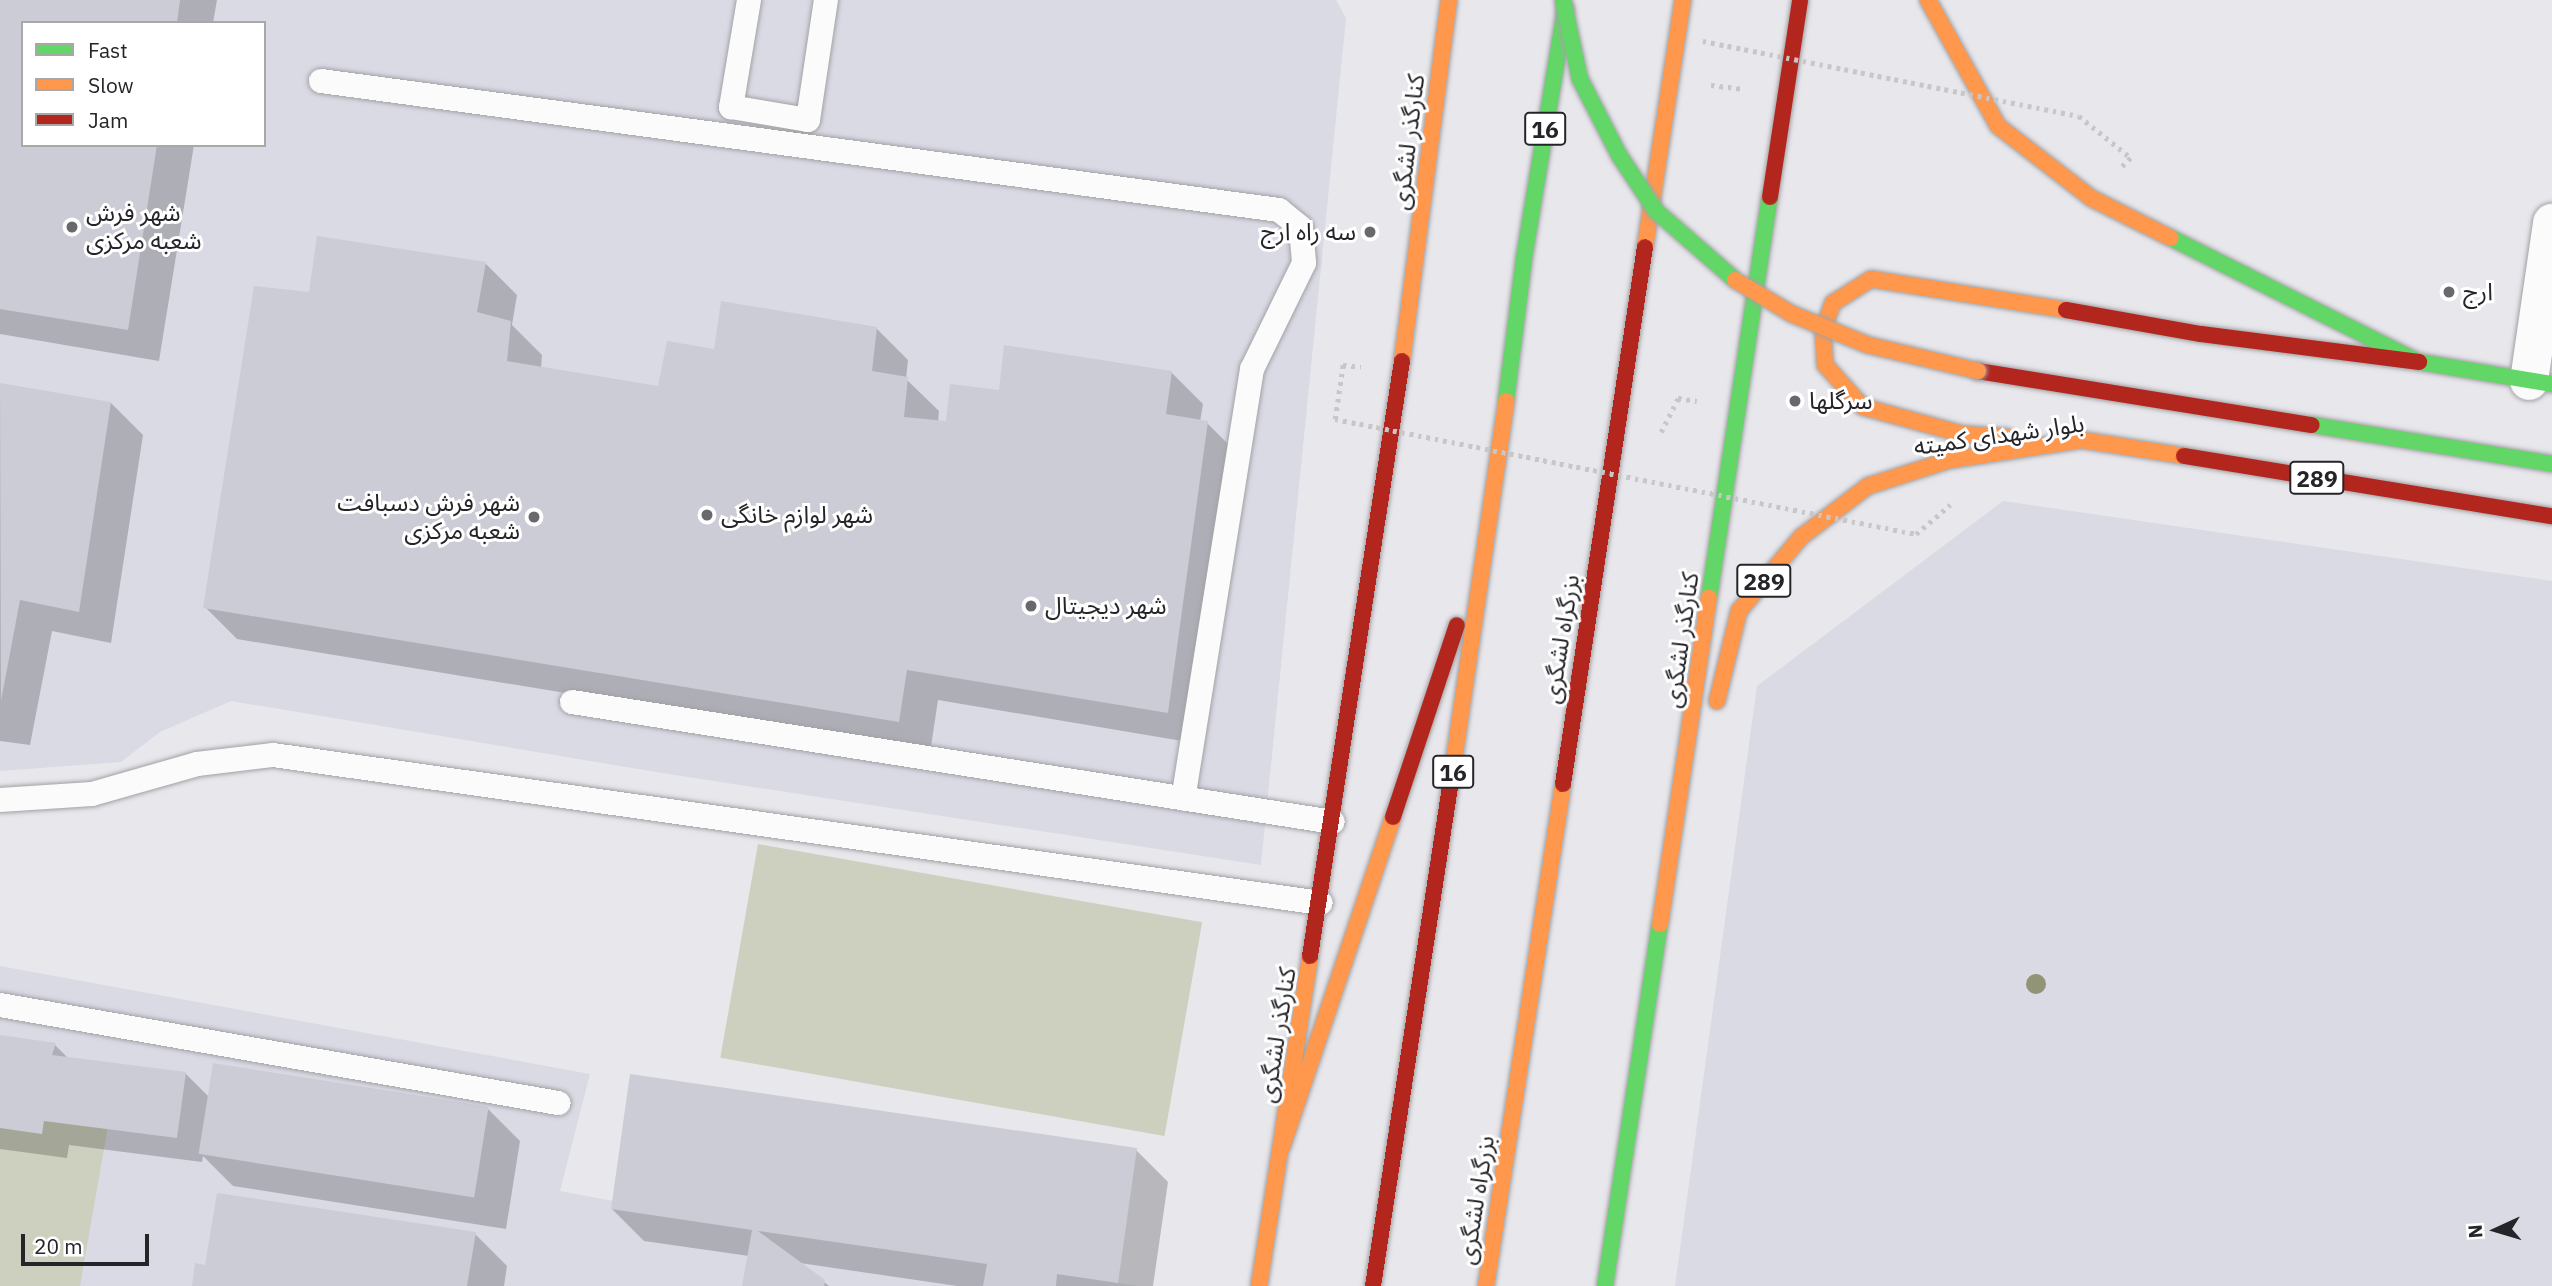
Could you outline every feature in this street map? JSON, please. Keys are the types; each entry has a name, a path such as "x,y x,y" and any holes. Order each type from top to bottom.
{"main road":[{"name":"کنارگذر لشگری","path":"1259,1286 1321,903 1401,372 1449,0"},
{"path":"1565,0 1580,79 1619,155 1656,211 1693,248 1744,287 1792,314 1868,345 1978,370 2552,464"},
{"name":"16","path":"1373,1286 1492,523 1524,258 1565,0"},
{"name":"بزرگراه لشگری","path":"1486,1286 1683,0"},
{"name":"کنارگذر لشگری","path":"1605,1286 1800,0"},
{"path":"1928,0 1998,126 2091,198 2419,362"},
{"path":"2082,440 1962,434 1863,407 1825,365 1823,330 1833,303 1871,279 1897,280 2201,334 2419,362 2541,382"},
{"name":"بلوار شهدای کمیته","path":"1713,716 1739,611 1801,537 1868,486 1950,460 2082,440 2552,516"},
{"path":"1282,1147 1492,523"},
{"path":"1662,924 1704,755"}],"street":[{"path":"2541,382 2552,223"}],"lane":[{"path":"749,0 731,107 808,120 826,0"},
{"path":"321,81 1279,211 1301,228 1304,263 1252,369 1183,798"},
{"path":"572,702 1333,822"},
{"path":"0,800 92,794 197,764 273,754 1321,903"},
{"path":"0,1005 558,1103"}],"path":[{"path":"1703,41 2079,116 2132,158"},
{"path":"1343,365 1335,419 1916,534 1957,499"}],"shaded area":[{"path":"0,0 1336,0 1346,18 1261,865 662,773 231,701 160,732 121,762 0,771"},
{"path":"2003,501 2552,581 2552,1286 1675,1286 1757,686"},
{"path":"0,966 590,1074 560,1191 753,1227 1139,1286 0,1286"}],"green space":[{"path":"758,844 1202,922 1164,1136 720,1058"},
{"path":"0,1089 111,1109 80,1286 0,1286"}],"building":[{"name":"شهر فرش شعبه مرکزی","path":"0,0 180,0 177,21 21,21 21,147 157,147 128,330 0,309"},
{"name":"شهر لوازم خانگی","path":"317,236 486,262 477,312 511,321 507,361 658,386 667,341 714,349 721,301 877,327 872,371 908,377 904,417 946,421 950,384 999,390 1004,345 1172,371 1166,414 1208,421 1168,713 907,670 899,722 203,608 254,286 309,292"},
{"path":"0,383 111,402 79,612 20,600 1,701"},
{"path":"0,1035 56,1043 52,1055 186,1072 177,1138 44,1121 42,1134 0,1128"},
{"path":"213,1063 489,1107 474,1198 199,1154"},
{"path":"630,1074 1137,1148 1118,1283 1057,1274 1056,1286 983,1286 987,1264 758,1231 825,1280 824,1286 742,1286 752,1230 611,1209"},
{"path":"217,1193 476,1232 467,1286 192,1286 195,1263 205,1265"}],"traffic: fast":[{"path":"1563,0 1580,79 1619,155 1656,211 1735,280"},
{"path":"1506,401 1524,258 1565,9"},
{"path":"1709,598 1770,197"},
{"path":"2171,238 2419,362 2552,384"},
{"path":"2312,425 2552,464"},
{"path":"1605,1286 1660,924"}],"traffic: slow":[{"path":"1402,361 1449,0"},
{"path":"1645,247 1683,0"},
{"path":"1928,0 1998,126 2091,198 2171,238"},
{"path":"2007,437 1962,434 1863,407 1825,365 1823,330 1833,303 1871,279 2066,310"},
{"path":"1735,280 1792,314 1868,345 1978,371"},
{"path":"1450,787 1506,401"},
{"path":"1717,701 1739,611 1801,537 1868,486 1950,460 2082,440 2184,456"},
{"path":"1660,924 1709,598"},
{"path":"1486,1286 1563,784"},
{"path":"1282,1147 1393,817"},
{"path":"1259,1286 1310,956"}],"traffic: jam":[{"path":"1770,197 1800,0"},
{"path":"1563,784 1645,247"},
{"path":"2066,310 2201,334 2419,362"},
{"path":"1310,956 1402,361"},
{"path":"1978,371 2312,425"},
{"path":"2184,456 2552,516"},
{"path":"1393,817 1457,625"},
{"path":"1373,1286 1450,787"}],"place":[{"name":"شهر فرش شعبه مرکزی","path":"72,227"},
{"name":"سه راه ارج","path":"1370,232"},
{"name":"ارج","path":"2449,292"},
{"name":"سرگلها","path":"1795,401"},
{"name":"شهر لوازم خانگی","path":"707,515"},
{"name":"شهر فرش دسبافت شعبه مرکزی","path":"534,517"},
{"name":"شهر دیجیتال","path":"1031,606"}]}
